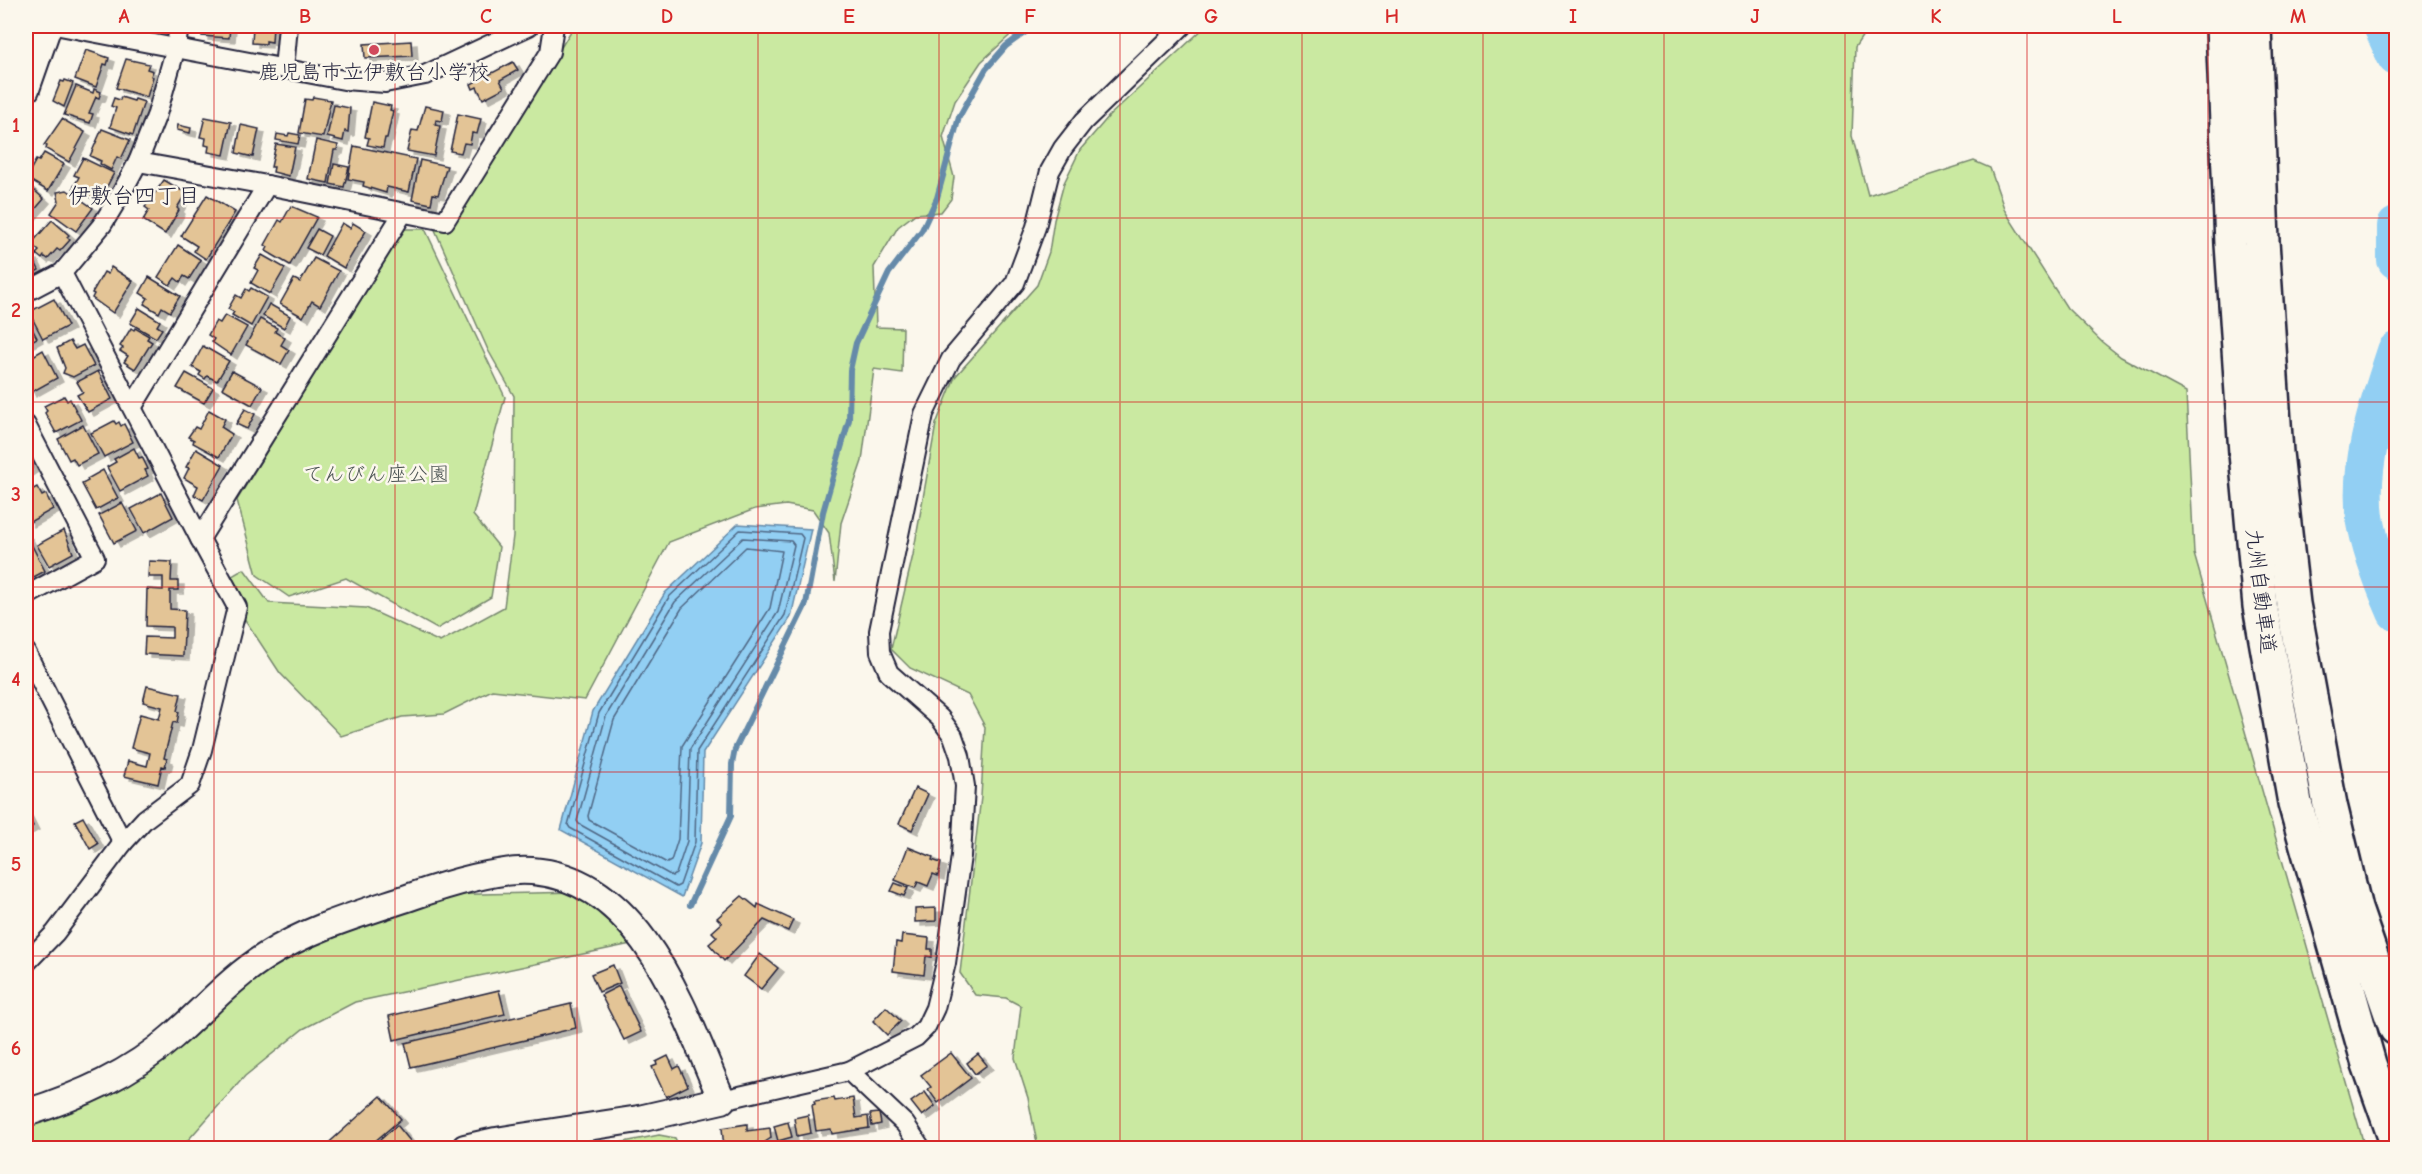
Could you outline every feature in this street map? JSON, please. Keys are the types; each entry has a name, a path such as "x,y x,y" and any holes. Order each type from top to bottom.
{"highway":[{"name":"九州自動車道","path":"2223,26 2232,244 2246,453 2260,606 2295,803 2369,1064 2397,1140"},
{"name":"九州自動車道","path":"2254,26 2263,265 2276,453 2293,604 2330,805 2355,909 2397,1028"}],"street":[{"path":"26,89 48,26"},
{"path":"60,26 344,81 385,83 425,75 529,26"},
{"path":"26,292 62,273 102,225 138,162 157,114 176,47 179,26"},
{"path":"284,69 288,26"},
{"path":"138,162 445,221 550,52 554,26"},
{"path":"465,1149 496,1141 639,1119 849,1071 899,1048 916,1038 926,1027 935,1008 946,963 961,855 965,786 960,756 953,736 939,718 889,673 880,652 879,631 924,414 951,359 1015,283 1036,227 1050,171 1064,148 1084,121 1182,26"},
{"path":"133,406 267,185"},
{"path":"200,539 403,213"},
{"path":"26,963 55,933 123,843 145,819 190,785 208,727 237,607 62,273"},
{"path":"26,425 95,558 26,596"},
{"path":"26,652 123,843"},
{"path":"26,1113 103,1084 141,1062 173,1036 219,992 265,956 310,931 433,889 492,875 531,871 557,875 583,886 608,902 626,918 649,946 674,991 722,1100"},
{"path":"849,1071 905,1124 921,1149"}],"green space":[{"path":"574,26 1020,26 981,62 955,101 943,137 954,177 951,199 941,212 915,214 898,227 874,267 876,327 903,328 902,373 874,369 862,461 841,523 835,582 829,533 813,510 786,505 755,509 669,542 585,700 492,690 444,714 402,717 341,736 280,673 240,612 232,576 244,569 269,603 366,608 440,642 504,607 513,536 514,396 488,350 432,223 482,178"},
{"path":"1206,26 1869,26 1855,47 1852,136 1868,195 1974,161 1990,168 2005,211 2067,308 2121,357 2186,392 2194,554 2365,1148 1038,1148 1028,1098 1015,1058 1021,1006 1006,998 975,995 960,973 981,797 985,727 968,695 910,668 891,649 913,555 936,424 955,377 1037,285 1049,252 1054,220 1064,183 1080,150 1109,116"},
{"name":"てんびん座公園","path":"403,229 425,229 505,397 473,515 499,547 491,597 437,629 346,578 289,597 257,575 237,500"},
{"path":"579,892 645,941 355,1002 303,1029 245,1076 181,1148 26,1148 26,1121 107,1089 240,974 436,895"},
{"path":"659,1135 675,1138 680,1148 594,1148"}],"water":[{"path":"738,524 811,529 791,617 703,753 701,843 682,897 561,830 593,711 665,593"}],"building":[{"path":"203,26 230,26 229,38 202,36"},
{"path":"253,26 273,26 272,42 252,43"},
{"path":"411,41 412,56 365,58 364,44"},
{"path":"86,50 109,58 107,65 104,64 96,87 75,79"},
{"path":"126,59 149,64 147,69 153,71 147,97 116,88"},
{"path":"513,62 518,70 500,80 504,88 483,99 477,87 473,89 471,84"},
{"path":"61,81 73,83 64,107 53,101"},
{"path":"76,86 93,93 94,89 101,92 99,98 96,97 89,113 93,114 90,123 64,115"},
{"path":"121,97 144,102 133,135 110,127 116,108 111,106 114,98 120,100"},
{"path":"313,97 331,100 323,137 299,133 305,99 312,100"},
{"path":"372,102 391,106 390,110 393,111 383,148 367,145 369,138 365,137"},
{"path":"334,105 350,108 348,132 345,131 343,141 327,137"},
{"path":"425,106 444,110 442,121 436,120 435,125 440,126 434,156 407,151 412,130 418,131"},
{"path":"458,114 481,119 477,134 472,133 470,144 464,143 461,153 450,151"},
{"path":"205,117 231,122 224,155 208,152 209,146 205,145 206,138 200,137"},
{"path":"62,119 85,132 69,162 46,149 47,146 44,145"},
{"path":"178,125 191,128 190,133 177,130"},
{"path":"241,125 259,129 253,157 236,153"},
{"path":"102,129 130,140 121,159 117,157 111,170 100,164 101,161 90,156"},
{"path":"289,133 300,135 298,144 276,140 277,134 288,136"},
{"path":"316,140 338,145 337,150 334,150 328,183 308,179"},
{"path":"276,144 295,147 289,176 273,172 274,167 271,167"},
{"path":"354,146 416,159 409,192 387,187 386,193 363,186 364,182 348,179"},
{"path":"44,153 64,164 48,191 26,178 36,160 39,161"},
{"path":"83,158 114,173 98,198 93,196 92,198 73,188 79,177 74,175"},
{"path":"420,160 447,166 438,195 433,194 431,204 412,200"},
{"path":"334,164 349,167 344,187 330,184"},
{"path":"164,180 186,193 165,234 143,220 149,210 145,207"},
{"path":"26,183 44,199 26,220"},
{"path":"67,190 93,208 76,231 51,213 59,201 57,192"},
{"path":"207,195 235,212 206,259 194,251 197,246 181,236"},
{"path":"291,206 317,217 290,265 266,251 268,247 265,245 279,220 282,222"},
{"path":"52,220 69,235 67,237 70,240 60,251 57,249 48,259 44,256 42,259 36,254 39,251 31,244"},
{"path":"342,223 350,228 353,223 366,231 344,268 324,256"},
{"path":"317,229 330,236 320,255 306,248"},
{"path":"178,245 201,260 189,279 184,276 180,282 175,278 170,285 158,277"},
{"path":"26,249 39,270 26,277"},
{"path":"262,255 285,268 270,294 251,283 258,270 254,268"},
{"path":"314,258 339,271 320,306 312,301 303,317 280,304 294,279 300,282"},
{"path":"111,267 133,281 113,313 92,298 94,294 92,293 104,272 108,274"},
{"path":"149,277 180,296 170,312 162,307 159,313 144,304 148,298 140,293"},
{"path":"251,288 267,297 251,326 232,315 234,312 228,309 236,295 241,298 246,289 249,291"},
{"path":"54,299 68,326 43,339 29,312"},
{"path":"269,304 290,316 284,328 263,316"},
{"path":"139,308 160,321 157,326 162,329 156,338 130,323"},
{"path":"225,315 247,327 231,355 212,342 214,339 208,335 216,321 220,323"},
{"path":"26,317 37,338 26,344"},
{"path":"260,319 277,328 275,332 285,338 281,345 289,350 281,364 246,345"},
{"path":"131,328 149,336 147,339 152,342 135,369 124,362 128,356 120,351 123,348 120,346"},
{"path":"70,341 75,349 83,345 94,366 73,377 63,373 65,368 57,348"},
{"path":"203,346 229,361 217,381 207,376 205,379 199,375 201,372 192,367"},
{"path":"43,350 57,378 30,393 26,384 26,360"},
{"path":"98,371 112,399 88,412 77,395 83,392 77,382"},
{"path":"232,371 262,387 252,405 222,388"},
{"path":"186,373 213,388 204,403 177,388"},
{"path":"64,396 67,401 70,399 81,420 56,433 45,413 47,411 44,406"},
{"path":"245,409 255,414 247,429 236,424"},
{"path":"209,410 225,419 221,427 232,434 219,457 193,443 194,440 188,437 195,427 199,429"},
{"path":"114,421 116,424 119,422 121,426 124,424 133,442 104,457 91,433"},
{"path":"83,425 98,454 77,465 73,458 69,460 58,439"},
{"path":"134,448 148,469 145,470 148,476 120,491 107,467 116,462 114,459"},
{"path":"196,449 223,465 203,500 194,495 198,486 184,478 189,468 186,467"},
{"path":"26,452 32,468 26,472"},
{"path":"103,470 118,498 96,510 82,484"},
{"path":"37,487 42,496 46,494 53,509 28,523 26,493"},
{"path":"161,493 173,517 144,533 131,509"},
{"path":"122,503 137,531 114,543 99,515"},
{"path":"64,530 73,553 49,566 37,545"},
{"path":"26,534 45,571 26,581"},
{"path":"149,561 172,562 171,581 178,581 178,590 170,590 170,609 185,610 183,656 144,654 145,637 172,638 172,627 146,626 147,589 163,590 163,577 148,577"},
{"path":"147,686 181,694 177,723 173,722 164,758 167,759 165,767 162,766 158,784 124,776 128,761 147,766 150,753 131,748 140,714 159,719 162,707 143,702"},
{"path":"915,788 928,794 912,830 899,824"},
{"path":"26,812 33,826 26,830"},
{"path":"83,817 98,844 90,849 75,821"},
{"path":"908,847 933,857 932,860 941,863 938,876 933,874 928,886 918,882 915,888 895,880"},
{"path":"895,883 908,888 904,896 891,891"},
{"path":"742,896 757,908 758,904 793,920 788,931 764,920 724,961 709,944 717,937 712,932 722,923 717,918"},
{"path":"936,908 936,921 915,922 915,909"},
{"path":"902,935 929,938 928,949 932,949 932,957 926,956 924,975 893,971 896,942 901,943"},
{"path":"760,954 778,968 761,989 744,976"},
{"path":"613,965 620,983 599,992 591,974"},
{"path":"619,986 641,1032 624,1040 601,995"},
{"path":"499,990 505,1014 394,1040 389,1016"},
{"path":"571,1004 576,1028 411,1067 405,1043"},
{"path":"886,1007 901,1021 887,1035 873,1021"},
{"path":"951,1053 971,1078 938,1103 928,1089 931,1087 921,1075"},
{"path":"978,1054 987,1065 975,1074 967,1063"},
{"path":"668,1056 674,1069 679,1066 688,1086 666,1097 652,1067 657,1065 656,1062"},
{"path":"925,1092 935,1106 922,1116 911,1102"},
{"path":"381,1096 401,1119 367,1148 323,1148"},
{"path":"834,1098 835,1101 853,1098 856,1118 868,1116 869,1128 832,1134 831,1129 816,1131 812,1105 815,1104 814,1101"},
{"path":"879,1113 881,1124 872,1126 870,1114"},
{"path":"808,1115 811,1133 797,1136 794,1118"},
{"path":"788,1122 792,1137 778,1141 774,1126"},
{"path":"747,1124 747,1131 770,1128 771,1138 756,1148 724,1148 722,1128"},
{"path":"397,1125 416,1148 371,1148"}],"waterway":[{"path":"690,905 731,816 732,764 735,749 806,604 823,512 849,420 850,370 856,343 889,273 922,230 937,198 959,117 986,69 1006,46 1034,26"},
{"path":"2382,26 2396,57"},
{"path":"2396,226 2396,260"},
{"path":"2396,351 2371,432 2364,474 2365,517 2370,541 2396,612"}],"place":[{"name":"鹿児島市立伊敷台小学校","path":"374,50"}],"district":[{"name":"伊敷台四丁目","path":"134,196"}]}
